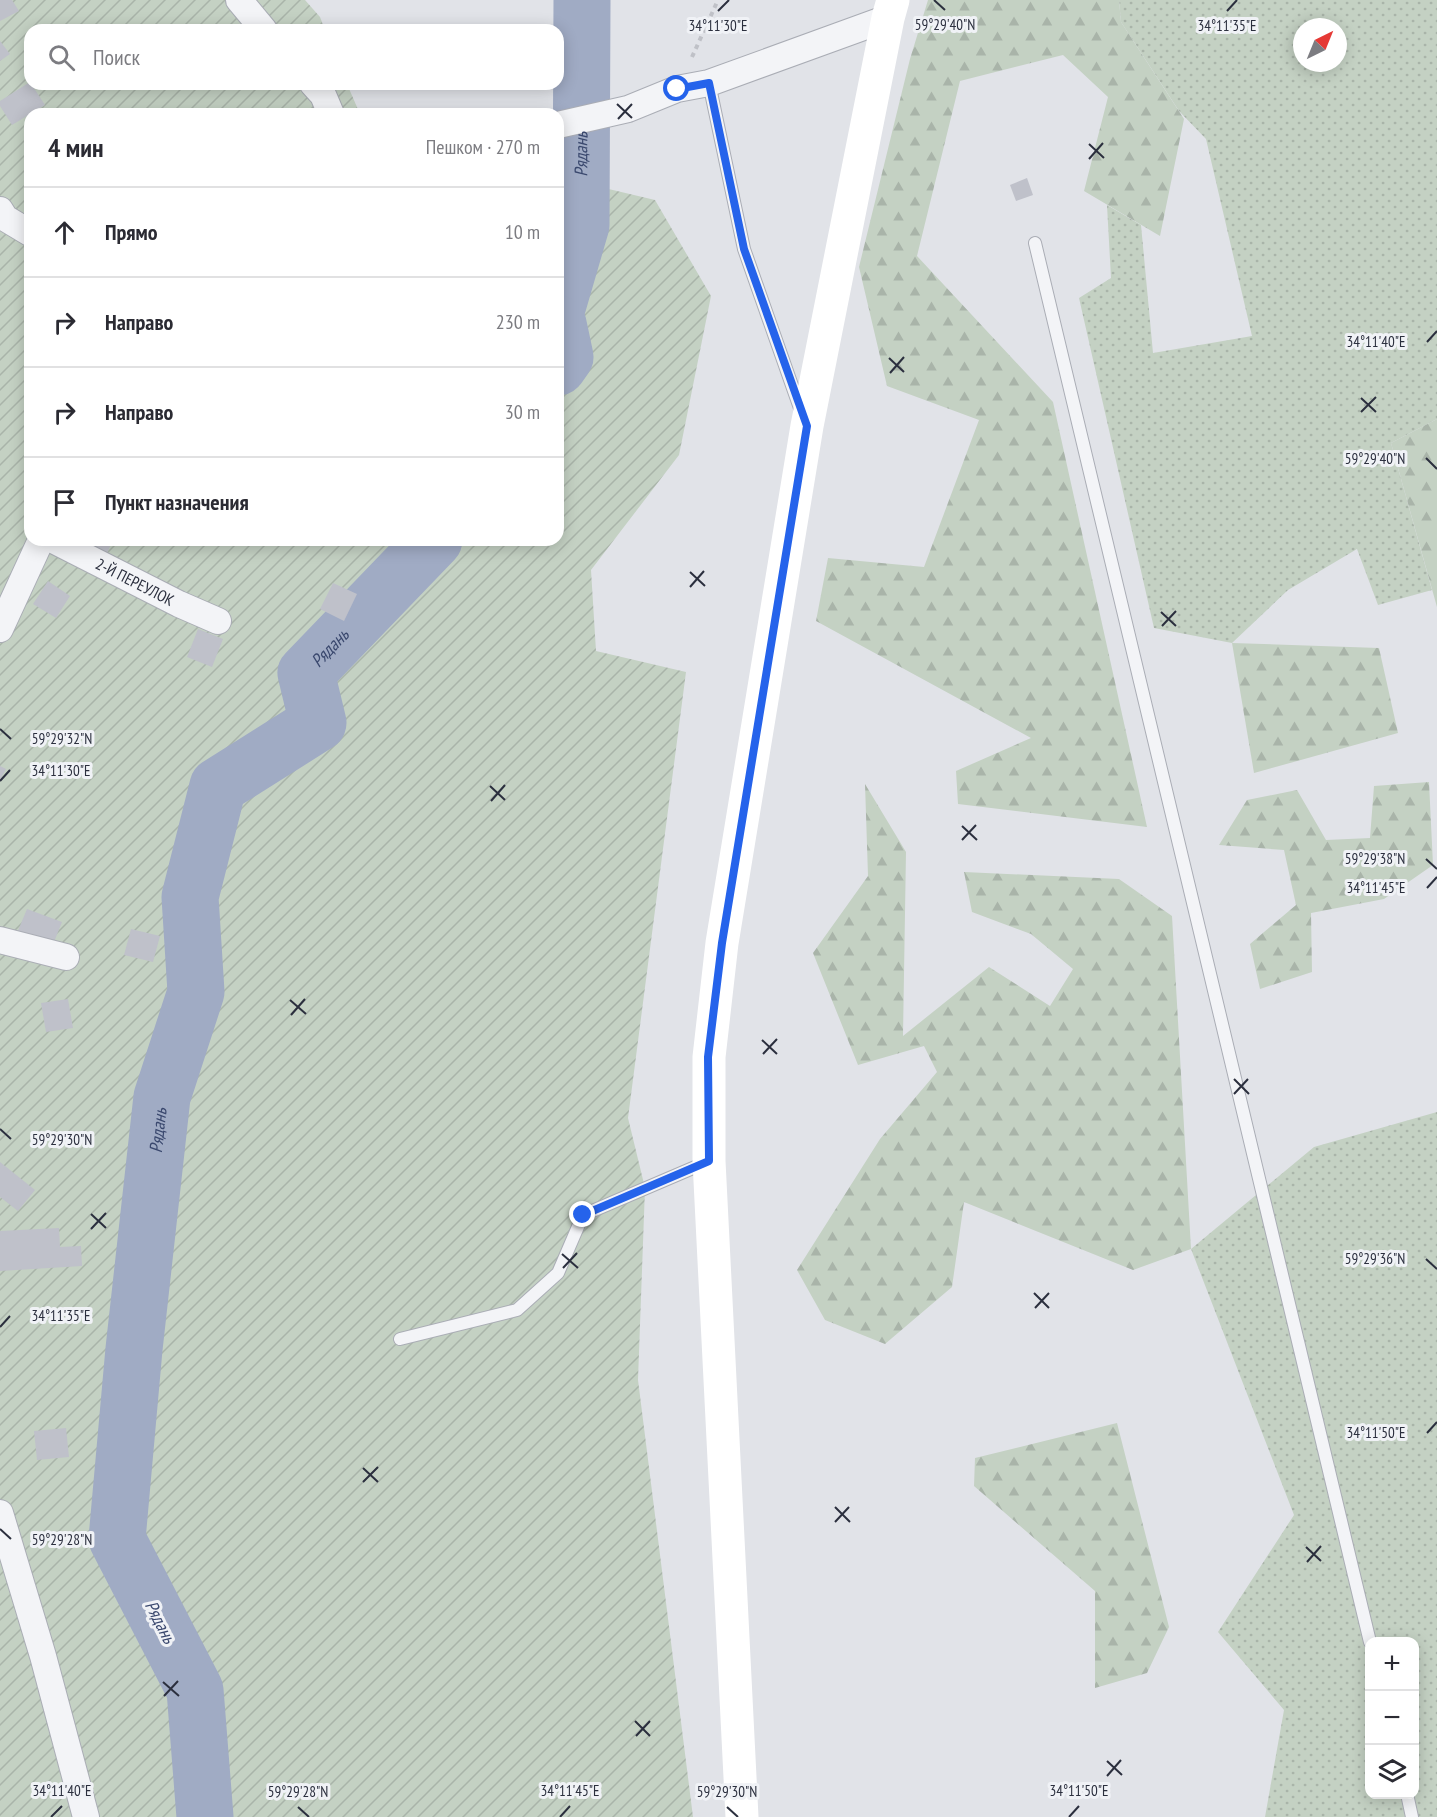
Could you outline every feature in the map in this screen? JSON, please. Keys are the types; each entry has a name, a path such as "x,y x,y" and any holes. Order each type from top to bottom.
{"street":[{"path":"239,0 259,24"},
{"path":"564,124 628,109 677,89 709,83 891,9"},
{"path":"742,1817 709,1161 708,1057 722,943 807,426 891,9"},
{"path":"318,90 328,108"},
{"path":"0,210 5,218 24,229"},
{"path":"0,629 38,546"},
{"name":"2-Й ПЕРЕУЛОК","path":"65,546 179,604 218,621"},
{"path":"0,940 66,957"},
{"path":"0,1513 43,1656 86,1817"}],"lane":[{"path":"709,83 744,249 807,426"},
{"path":"1035,243 1369,1637"},
{"path":"400,1339 516,1310 558,1273 583,1215 709,1161"},
{"path":"1408,1799 1412,1817"}],"path":[{"path":"677,89 718,0"}],"green space":[{"path":"0,0 305,0 320,17 323,24 24,24 24,90 350,90 357,108 24,108 24,546 564,546 564,178 655,200 711,296 679,455 591,570 596,651 686,672 628,1118 645,1188 638,1380 693,1817 0,1817"},
{"path":"928,0 1119,0 1121,22 1184,119 1160,236 1084,191 1108,97 1063,55 960,81 917,256 1053,402 1147,827 958,804 956,771 1031,738 816,621 828,558 924,567 979,420 887,386 859,267 910,59"},
{"path":"1119,0 1437,0 1437,419 1391,443 1432,590 1378,605 1357,549 1288,590 1232,643 1154,628 1079,298 1111,278 1107,205 1141,225 1153,353 1252,336 1206,139 1179,111 1121,22"},
{"path":"1437,419 1437,607 1391,443"},
{"path":"1232,643 1379,648 1398,733 1254,773"},
{"path":"1429,782 1433,865 1384,899 1311,913 1312,972 1260,989 1250,944 1296,905 1284,850 1219,845 1247,800 1297,790 1326,840 1370,838 1374,786"},
{"path":"865,784 906,852 903,1036 989,967 1050,1006 1073,969 1031,934 972,912 964,872 1119,879 1172,916 1191,1249 1133,1270 964,1202 952,1287 885,1344 825,1320 797,1270 880,1139 937,1072 924,1046 858,1065 813,953 868,876"},
{"path":"1437,1112 1437,1817 1265,1817 1284,1710 1218,1632 1294,1515 1191,1249 1314,1147"},
{"path":"1117,1423 1169,1627 1147,1673 1095,1688 1095,1591 974,1486 975,1458"}],"building":[{"path":"0,0 12,0 19,11 0,21"},
{"path":"0,41 10,54 0,61"},
{"path":"24,86 24,90 35,90 45,105 40,108 24,108 24,118 12,125 0,106 0,101"},
{"path":"1027,178 1033,195 1016,201 1010,185"},
{"path":"92,546 110,546 107,553"},
{"path":"48,581 70,596 56,618 33,604"},
{"path":"333,583 357,594 344,621 320,609"},
{"path":"198,629 223,639 212,667 187,657"},
{"path":"0,766 6,769 0,780"},
{"path":"27,909 62,922 52,947 17,933"},
{"path":"131,929 160,936 153,962 124,955"},
{"path":"68,999 73,1028 46,1032 41,1003"},
{"path":"0,1162 35,1190 18,1211 0,1197"},
{"path":"59,1228 60,1247 81,1246 82,1266 0,1271 0,1231"},
{"path":"66,1428 69,1457 37,1460 34,1431"}],"waterway":[{"name":"Рядань","path":"564,283 581,225 582,0"},
{"name":"Рядань","path":"564,352 564,358"},
{"name":"Рядань","path":"205,1817 195,1690 117,1539 134,1349 162,1097 196,992 190,897 218,786 318,723 306,673 428,546"}],"route":[{"path":"583,1215 709,1161 708,1057 722,943 807,426 744,249 709,83 677,89"}]}
